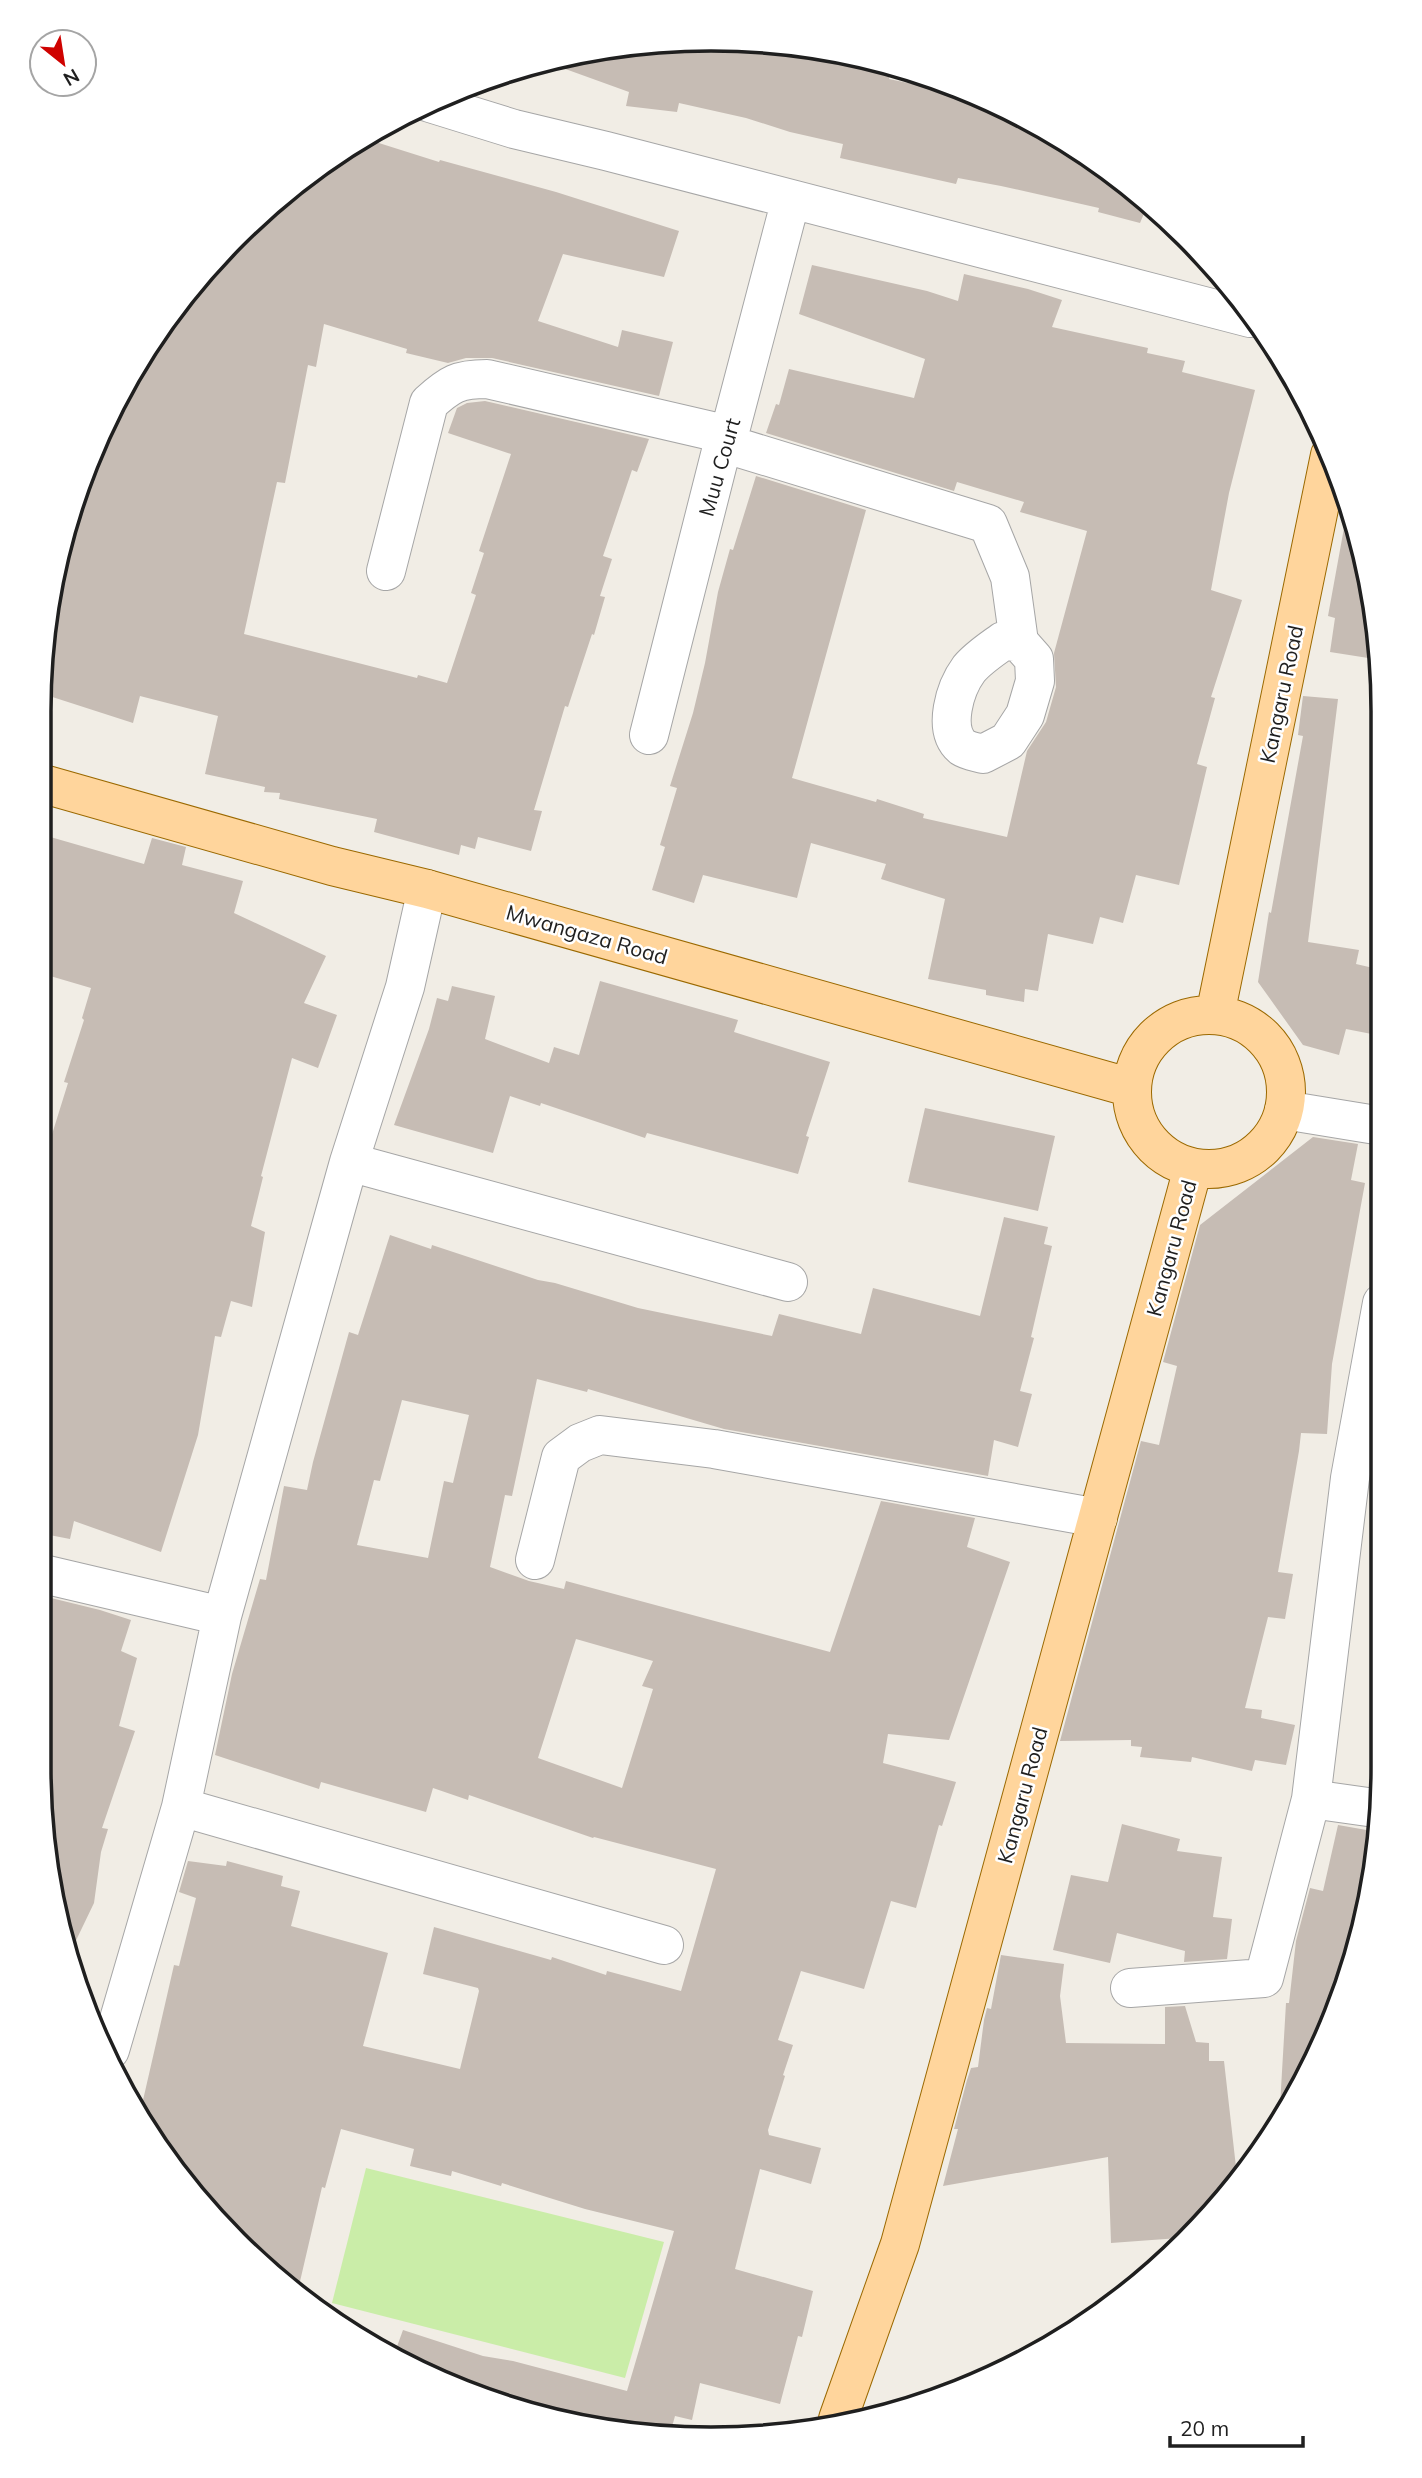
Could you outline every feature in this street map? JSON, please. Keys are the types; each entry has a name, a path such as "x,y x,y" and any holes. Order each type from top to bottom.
{"main road":[{"name":"Kangaru Road","path":"1215,1015 1326,473"},
{"name":"Mwangaza Road","path":"51,786 332,866 427,888 1132,1088"},
{"path":"1215,1015 1241,1021 1263,1037 1278,1058 1286,1083 1284,1110 1275,1132 1260,1150 1239,1163 1216,1169 1193,1168 1172,1160 1155,1147 1142,1130 1134,1110 1132,1088 1137,1065 1150,1044 1168,1027 1190,1018 1215,1015"},
{"name":"Kangaru Road","path":"839,2415 900,2244 1193,1168"}],"street":[{"path":"445,107 514,129 1239,315"},
{"name":"Muu Court","path":"649,735 791,199"},
{"path":"386,571 429,403 447,387 464,379 487,379 726,439 988,524 1010,577 1019,642"},
{"path":"112,2044 181,1807 222,1616 349,1162 405,987 427,888"},
{"path":"1284,1110 1371,1124"},
{"path":"349,1162 788,1282"},
{"path":"1130,1988 1264,1978 1311,1799 1366,1481 1371,1425"},
{"path":"535,1560 561,1457 580,1443 600,1435 714,1450 1098,1518"},
{"path":"51,1576 222,1616"},
{"path":"1311,1799 1370,1806"},
{"path":"181,1807 664,1945"}],"green space":[{"path":"366,2168 664,2242 625,2378 332,2303"}],"building":[{"path":"711,51 797,56 840,63 890,75 889,79 924,86 1003,119 1078,162 1144,213 1140,223 1098,212 1099,208 1001,186 958,178 956,184 840,158 843,144 790,132 746,118 679,103 677,112 626,106 629,92 562,68 625,56"},
{"path":"376,142 439,162 440,160 556,192 679,231 664,277 563,254 538,321 618,347 622,330 673,342 659,396 492,358 466,358 448,363 406,353 407,349 324,324 316,367 308,365 285,483 277,482 244,634 417,678 418,675 447,683 476,595 471,593 484,553 479,551 511,454 448,433 457,408 467,403 485,401 649,439 637,472 632,470 603,556 612,559 600,596 605,597 568,707 565,706 534,810 542,811 531,851 478,837 475,849 461,845 459,855 374,832 377,819 279,799 280,793 264,792 265,787 205,774 218,716 140,696 133,723 51,697 56,625 73,540 101,458 139,381 162,344 215,276 244,244 276,215 309,187"},
{"path":"812,265 927,291 958,301 964,274 1028,289 1062,300 1052,327 1148,348 1147,353 1185,361 1182,372 1255,390 1229,493 1211,590 1242,600 1211,697 1215,698 1197,764 1207,767 1179,885 1136,875 1123,923 1100,917 1093,944 1048,934 1038,991 1025,989 1024,1002 986,995 986,990 928,979 945,899 881,879 886,864 811,843 797,898 703,875 694,903 652,890 665,847 660,845 677,788 670,786 693,713 718,592 756,476 866,510 792,778 876,802 877,799 924,814 923,818 1007,837 1027,751 1046,722 1056,687 1054,653 1087,531 1020,512 1024,502 957,482 954,491 766,433 776,404 779,405 789,369 914,398 925,359 799,314"},
{"path":"1344,526 1359,582 1369,658 1330,652 1335,618 1328,616"},
{"path":"1303,696 1338,699 1308,942 1359,950 1356,964 1371,967 1371,1034 1346,1029 1339,1055 1303,1045 1258,982 1303,736 1298,735"},
{"path":"51,837 144,864 152,838 186,847 182,865 243,881 234,913 326,956 304,1003 337,1015 318,1068 292,1058 261,1176 263,1177 251,1226 265,1232 252,1307 231,1301 221,1337 215,1336 198,1435 161,1552 74,1521 70,1539 51,1535 51,1138 68,1083 64,1082 84,1020 82,1018 91,988 51,976"},
{"path":"600,981 738,1020 734,1032 830,1062 806,1136 809,1137 798,1174 647,1133 645,1138 541,1103 540,1106 510,1096 493,1153 394,1125 429,1029 437,998 448,1001 452,986 495,996 485,1039 549,1063 554,1047 579,1055"},
{"path":"925,1108 1055,1136 1038,1211 908,1182"},
{"path":"1313,1137 1358,1144 1351,1180 1365,1183 1332,1364 1327,1434 1301,1433 1278,1572 1293,1574 1285,1619 1268,1617 1245,1708 1262,1710 1261,1718 1295,1725 1286,1765 1255,1760 1252,1771 1192,1757 1191,1762 1140,1757 1142,1747 1131,1746 1131,1740 1060,1741 1141,1441 1159,1445 1177,1366 1163,1362 1200,1225"},
{"path":"1004,1217 1048,1227 1044,1244 1052,1246 1031,1337 1034,1338 1020,1391 1032,1394 1018,1447 994,1440 988,1476 724,1429 588,1389 587,1392 537,1379 512,1496 505,1495 490,1567 529,1581 564,1589 566,1581 830,1652 881,1501 975,1518 967,1547 1010,1562 949,1740 888,1734 883,1763 956,1782 942,1826 939,1825 916,1908 891,1901 864,1989 801,1971 778,2040 793,2045 768,2130 769,2135 821,2148 811,2184 760,2169 735,2269 813,2291 802,2337 798,2336 780,2404 700,2383 692,2420 675,2416 672,2426 668,2426 582,2415 499,2392 458,2377 397,2347 403,2330 483,2356 513,2361 627,2391 674,2231 585,2209 502,2183 501,2186 452,2171 451,2176 410,2166 414,2149 341,2129 325,2188 322,2187 300,2283 244,2234 215,2202 187,2169 142,2103 174,1965 179,1966 196,1898 179,1892 188,1861 226,1866 227,1861 283,1876 281,1886 300,1891 291,1926 388,1953 363,2046 460,2069 479,1991 478,1988 423,1974 434,1927 551,1960 552,1957 606,1975 607,1971 681,1991 716,1869 593,1838 469,1795 468,1800 433,1788 426,1812 321,1782 319,1789 215,1755 232,1674 260,1579 266,1580 284,1486 307,1490 349,1332 358,1335 390,1235 431,1249 432,1245 538,1280 638,1308 772,1336 779,1314 861,1334 873,1288 980,1316","holes":["402,1400 469,1415 453,1483 444,1481 428,1558 357,1545 374,1480 380,1481","576,1639 653,1661 642,1686 653,1689 622,1788 538,1758"]},
{"path":"51,1598 131,1620 121,1651 137,1658 119,1726 135,1731 102,1828 108,1829 101,1852 94,1903 75,1943 63,1896 52,1810"},
{"path":"1122,1824 1180,1839 1177,1851 1222,1857 1213,1917 1232,1919 1227,1959 1184,1962 1185,1951 1117,1933 1110,1963 1053,1950 1071,1875 1108,1882"},
{"path":"1338,1825 1368,1830 1359,1896 1336,1979 1321,2020 1280,2101 1286,2003 1289,2003 1296,1941 1310,1888 1323,1891"},
{"path":"1001,1955 1064,1964 1060,1996 1066,2043 1165,2044 1165,2007 1185,2006 1196,2042 1209,2043 1209,2061 1224,2061 1236,2168 1173,2238 1111,2243 1108,2157 943,2186 967,2080 971,2068 978,2067 984,2020 987,2008 991,2009"}]}
